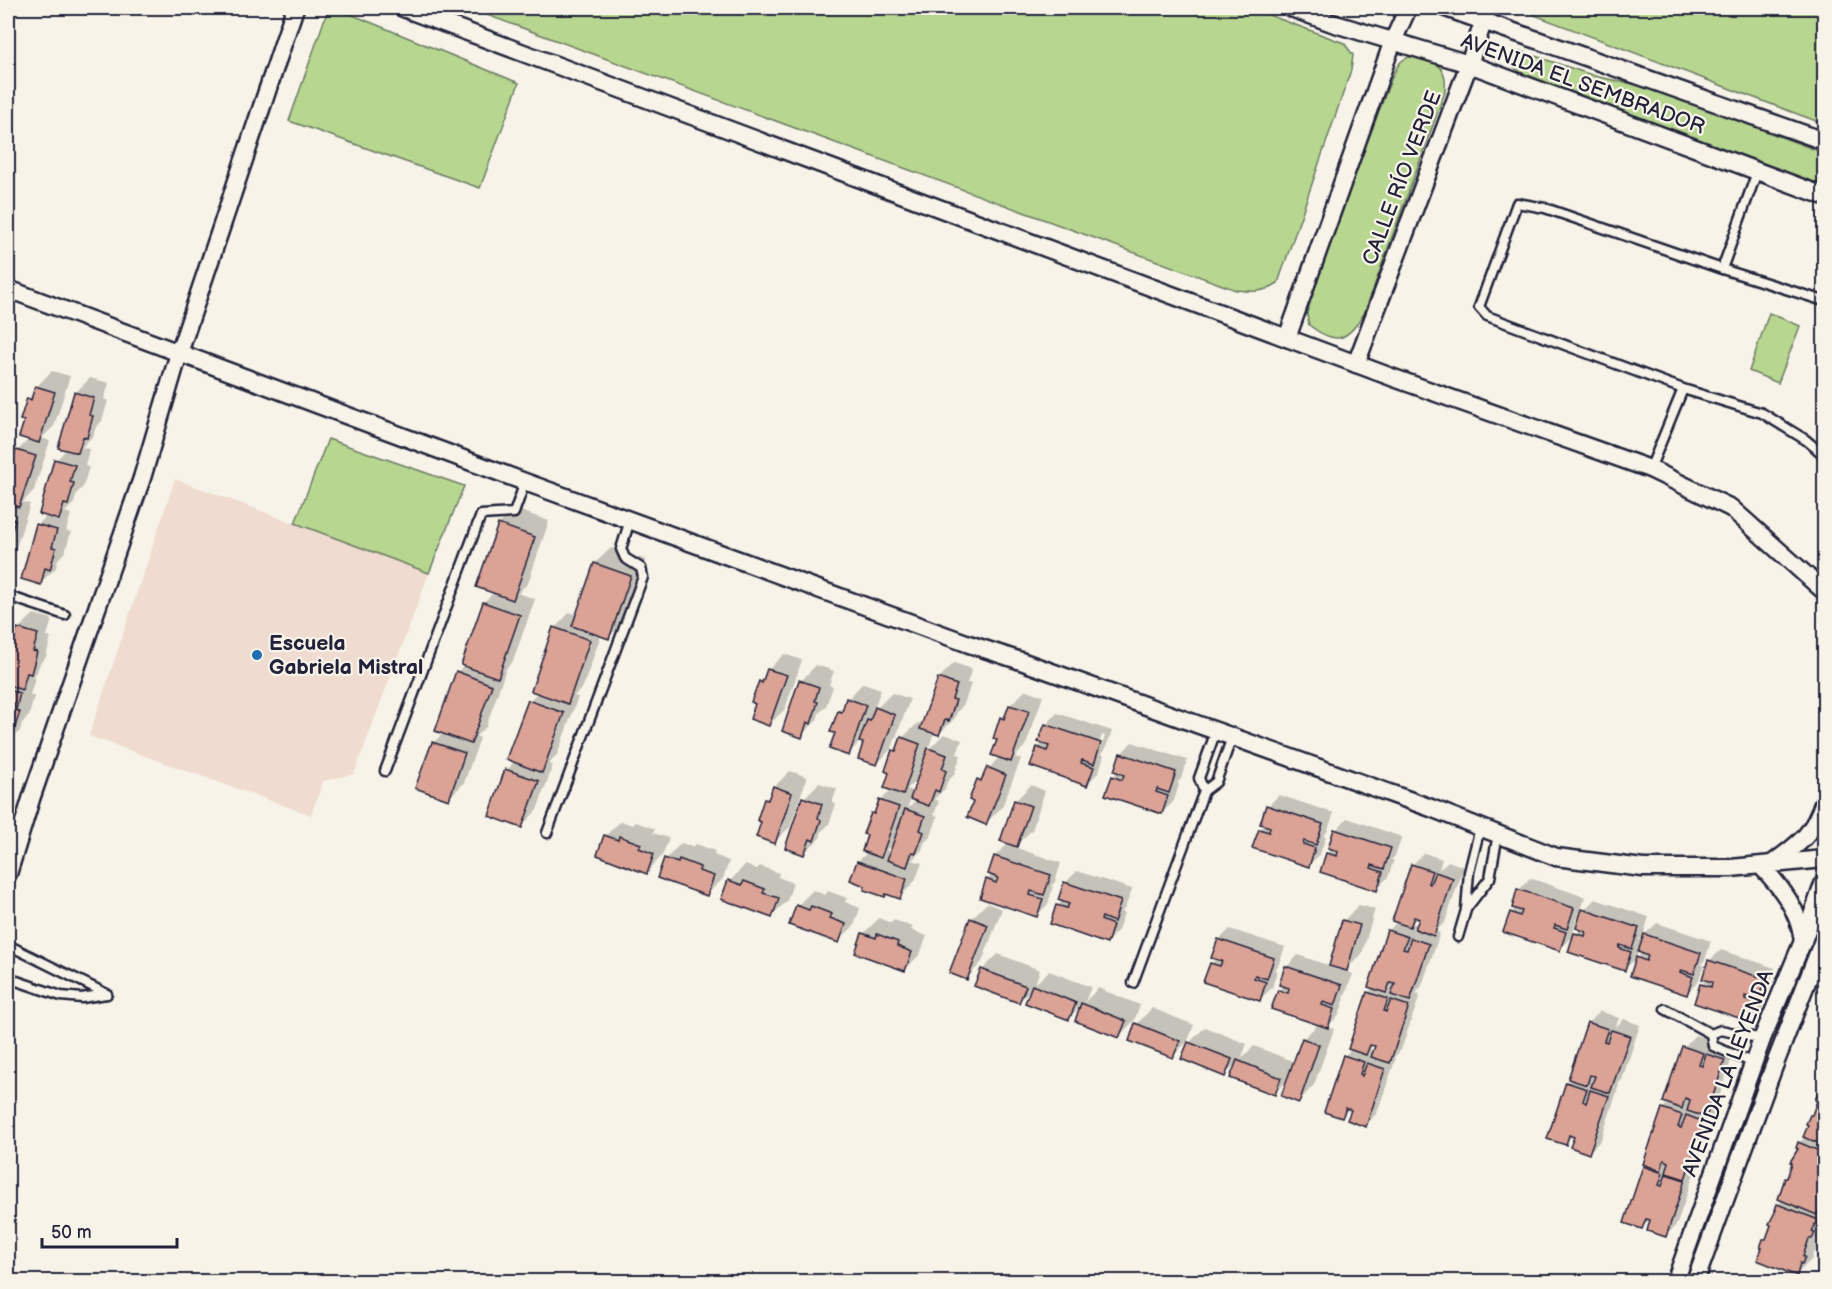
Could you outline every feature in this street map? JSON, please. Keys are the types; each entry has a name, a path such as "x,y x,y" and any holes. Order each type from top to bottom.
{"street":[{"path":"8,874 32,796 142,478 179,353 295,8"},
{"path":"404,8 1356,364 1650,469 1731,508 1824,591"},
{"name":"AVENIDA EL SEMBRADOR","path":"1291,8 1332,23 1469,64 1824,196"},
{"path":"1287,338 1408,8"},
{"name":"AVENIDA EL SEMBRADOR","path":"1446,8 1486,14 1824,141"},
{"name":"CALLE RÍO VERDE","path":"1356,364 1486,14"},
{"path":"8,290 969,644 1420,804 1556,857 1643,868 1731,868 1824,859"},
{"path":"1766,865 1801,843 1819,819 1824,801"},
{"path":"1766,865 1790,900 1801,928 1803,941"},
{"name":"AVENIDA LA LEYENDA","path":"1675,1281 1762,1039 1803,941 1824,882"},
{"name":"AVENIDA LA LEYENDA","path":"1695,1281 1824,938"}],"lane":[{"path":"1722,268 1758,172"},
{"path":"1824,301 1545,208 1517,203 1479,307 1487,316 1683,389 1762,413 1806,440 1824,456"},
{"path":"1650,469 1683,389"},
{"path":"385,771 481,515 514,513 525,482"},
{"path":"547,833 643,577 641,568 625,558 621,549 630,520"},
{"path":"8,596 65,615"},
{"path":"1204,790 1199,778 1224,734"},
{"path":"1133,983 1204,790 1216,782 1224,734"},
{"path":"1458,937 1466,910 1469,872 1480,828"},
{"path":"1466,910 1490,878 1498,834"},
{"path":"8,945 107,994 82,998 61,996 8,978"},
{"path":"1665,1009 1711,1034"},
{"path":"1711,1034 1721,1030 1762,1039"},
{"path":"1711,1034 1713,1046 1754,1063"}],"shaded area":[{"name":"Escuela Gabriela Mistral","path":"175,479 429,573 354,774 323,781 311,815 89,736"}],"green space":[{"path":"468,8 1250,8 1344,43 1353,55 1351,70 1278,283 1262,290 1248,291 1236,290"},
{"path":"1529,8 1824,8 1824,124 1534,15"},
{"path":"338,9 519,83 480,188 289,121 327,12"},
{"path":"1520,51 1598,77 1644,86 1824,153 1824,186 1522,73 1513,65 1514,58"},
{"path":"1418,55 1440,67 1445,77 1445,92 1364,314 1346,335 1340,338 1327,336 1309,325 1306,310 1311,290 1392,77 1401,62"},
{"path":"1769,313 1800,326 1778,383 1749,371"},
{"path":"328,439 464,486 429,573 295,523"}],"building":[{"path":"35,386 55,392 39,443 19,437 24,421 20,420 27,398 31,400"},
{"path":"74,392 94,398 89,415 93,416 87,438 83,437 78,453 58,448"},
{"path":"16,450 36,456 19,507 8,504 8,463 11,464"},
{"path":"54,459 75,465 70,482 74,483 68,505 64,504 59,520 39,514"},
{"path":"8,517 15,520 8,544"},
{"path":"36,524 57,530 52,547 56,548 50,570 45,568 41,585 21,579"},
{"path":"498,524 535,537 513,600 476,587"},
{"path":"594,563 631,576 609,639 572,626"},
{"path":"483,602 520,615 498,678 461,665"},
{"path":"553,627 590,640 568,704 531,691"},
{"path":"17,628 38,634 33,651 37,652 31,674 27,673 22,690 8,685 8,663"},
{"path":"767,669 787,675 769,726 750,719 755,704 751,702 759,681 762,683"},
{"path":"456,671 492,685 471,744 435,731"},
{"path":"938,678 957,685 952,699 956,700 949,721 945,720 939,735 920,729"},
{"path":"799,680 819,687 815,701 818,702 811,724 807,722 802,738 782,731"},
{"path":"8,690 20,693 16,710 20,712 13,733 9,732 8,738"},
{"path":"846,698 866,705 849,756 829,749 835,733 830,732 838,711 842,712"},
{"path":"528,700 564,713 542,773 506,759"},
{"path":"1009,705 1029,711 1011,762 991,755 997,740 993,739 1000,717 1004,719"},
{"path":"875,707 895,715 877,765 858,759 863,743 859,742 867,720 870,721"},
{"path":"1045,724 1101,743 1094,764 1082,760 1081,763 1094,767 1087,786 1030,766 1037,747 1047,751 1049,746 1038,742"},
{"path":"901,737 920,744 903,795 884,788 889,773 885,771 892,750 896,751"},
{"path":"432,742 465,753 449,800 415,788"},
{"path":"928,748 947,755 942,769 946,771 939,792 935,790 929,806 910,799"},
{"path":"1120,753 1176,772 1169,793 1157,789 1156,792 1168,796 1162,814 1105,795 1112,776 1122,780 1124,775 1114,771"},
{"path":"987,767 1006,775 986,825 967,817 973,802 969,800 977,779 981,781"},
{"path":"505,769 539,781 522,828 489,816"},
{"path":"773,786 792,793 775,844 756,837 761,822 757,820 764,799 768,800"},
{"path":"802,797 822,804 818,818 821,820 814,841 810,839 804,855 785,848"},
{"path":"879,800 899,807 881,858 862,851 867,835 863,834"},
{"path":"1014,800 1031,806 1017,847 1000,841"},
{"path":"1266,805 1323,824 1316,845 1304,841 1303,844 1315,848 1309,867 1252,848 1259,829 1269,832 1270,827 1260,824"},
{"path":"905,809 925,816 920,830 924,832 916,853 912,852 907,867 887,860"},
{"path":"1334,829 1391,848 1384,869 1372,865 1371,868 1383,872 1377,891 1320,872 1326,853 1337,856 1338,851 1328,848"},
{"path":"604,835 618,840 619,836 641,844 639,848 654,854 647,874 597,855"},
{"path":"994,856 1051,875 1044,895 1031,891 1030,895 1043,899 1037,917 980,898 986,879 996,883 998,878 988,874"},
{"path":"664,858 678,863 679,859 700,867 699,871 714,876 707,896 657,878"},
{"path":"857,861 907,879 900,899 864,890 865,886 850,880"},
{"path":"1411,864 1432,871 1428,883 1430,884 1435,872 1453,878 1434,936 1415,929 1419,919 1414,917 1410,927 1392,921"},
{"path":"728,880 742,885 744,881 765,889 763,893 779,898 772,918 721,899"},
{"path":"1064,882 1121,901 1114,922 1102,917 1101,920 1113,925 1107,944 1050,924 1056,905 1067,908 1069,904 1058,900"},
{"path":"1517,889 1574,908 1567,929 1555,925 1554,928 1566,932 1560,951 1503,932 1510,912 1520,916 1522,911 1512,908"},
{"path":"796,905 809,910 811,906 832,914 830,918 846,924 839,943 789,925"},
{"path":"1582,909 1639,928 1632,949 1620,945 1619,948 1631,952 1625,971 1568,952 1574,933 1585,936 1586,932 1576,928"},
{"path":"970,918 988,925 967,980 949,973"},
{"path":"1342,920 1360,925 1347,971 1329,966"},
{"path":"1387,930 1408,937 1403,949 1407,950 1411,938 1429,944 1410,1001 1391,995 1395,984 1390,983 1386,993 1368,987"},
{"path":"862,933 876,938 877,934 898,942 897,946 912,952 905,971 855,953"},
{"path":"1644,934 1701,953 1694,974 1681,970 1680,972 1693,977 1687,995 1630,976 1636,957 1646,961 1648,956 1638,952"},
{"path":"1218,939 1274,958 1267,979 1255,975 1254,978 1266,982 1260,1001 1203,982 1210,963 1220,966 1222,961 1211,958"},
{"path":"1708,960 1765,979 1758,1000 1745,996 1745,999 1757,1003 1751,1022 1694,1003 1700,984 1711,987 1712,982 1702,979"},
{"path":"1285,966 1342,985 1335,1006 1323,1002 1322,1005 1334,1009 1328,1028 1271,1009 1278,990 1288,993 1289,988 1279,985"},
{"path":"981,969 1026,986 1019,1003 974,986"},
{"path":"1032,985 1076,1003 1069,1020 1025,1003"},
{"path":"1367,992 1388,999 1384,1011 1386,1012 1391,1000 1409,1006 1390,1063 1371,1057 1375,1046 1370,1045 1366,1055 1348,1049"},
{"path":"1081,1003 1126,1021 1119,1038 1075,1021"},
{"path":"1587,1022 1608,1029 1604,1041 1607,1042 1611,1030 1630,1036 1610,1093 1591,1087 1595,1076 1590,1075 1587,1085 1568,1079"},
{"path":"1135,1023 1180,1041 1173,1058 1129,1041"},
{"path":"1302,1038 1319,1045 1299,1103 1281,1096"},
{"path":"1188,1042 1232,1059 1225,1077 1181,1059"},
{"path":"1682,1046 1703,1053 1699,1065 1702,1066 1706,1054 1725,1060 1706,1117 1687,1111 1690,1100 1685,1098 1682,1109 1663,1102"},
{"path":"1343,1055 1364,1062 1360,1074 1362,1076 1367,1063 1385,1069 1366,1127 1347,1120 1351,1110 1346,1108 1342,1118 1324,1112"},
{"path":"1237,1060 1281,1078 1275,1095 1230,1078"},
{"path":"1823,1080 1824,1145 1803,1137 1808,1125 1806,1124 1817,1101 1815,1100 1818,1092 1823,1086 1821,1086"},
{"path":"1566,1082 1587,1089 1583,1101 1586,1103 1590,1090 1609,1096 1589,1154 1570,1147 1574,1137 1569,1135 1566,1145 1547,1139"},
{"path":"1662,1108 1682,1115 1678,1127 1681,1128 1686,1115 1704,1122 1685,1179 1666,1173 1669,1162 1664,1160 1661,1171 1643,1164"},
{"path":"1798,1142 1824,1153 1824,1203 1821,1202 1817,1215 1778,1199 1792,1163 1790,1162 1798,1149 1796,1148"},
{"path":"1643,1166 1663,1173 1659,1185 1662,1186 1666,1174 1685,1180 1666,1237 1647,1231 1650,1220 1646,1219 1642,1229 1624,1223"},
{"path":"1777,1204 1819,1220 1812,1232 1815,1233 1812,1239 1809,1239 1797,1276 1757,1260"}],"place":[{"name":"Escuela Gabriela Mistral","path":"257,655"}]}
